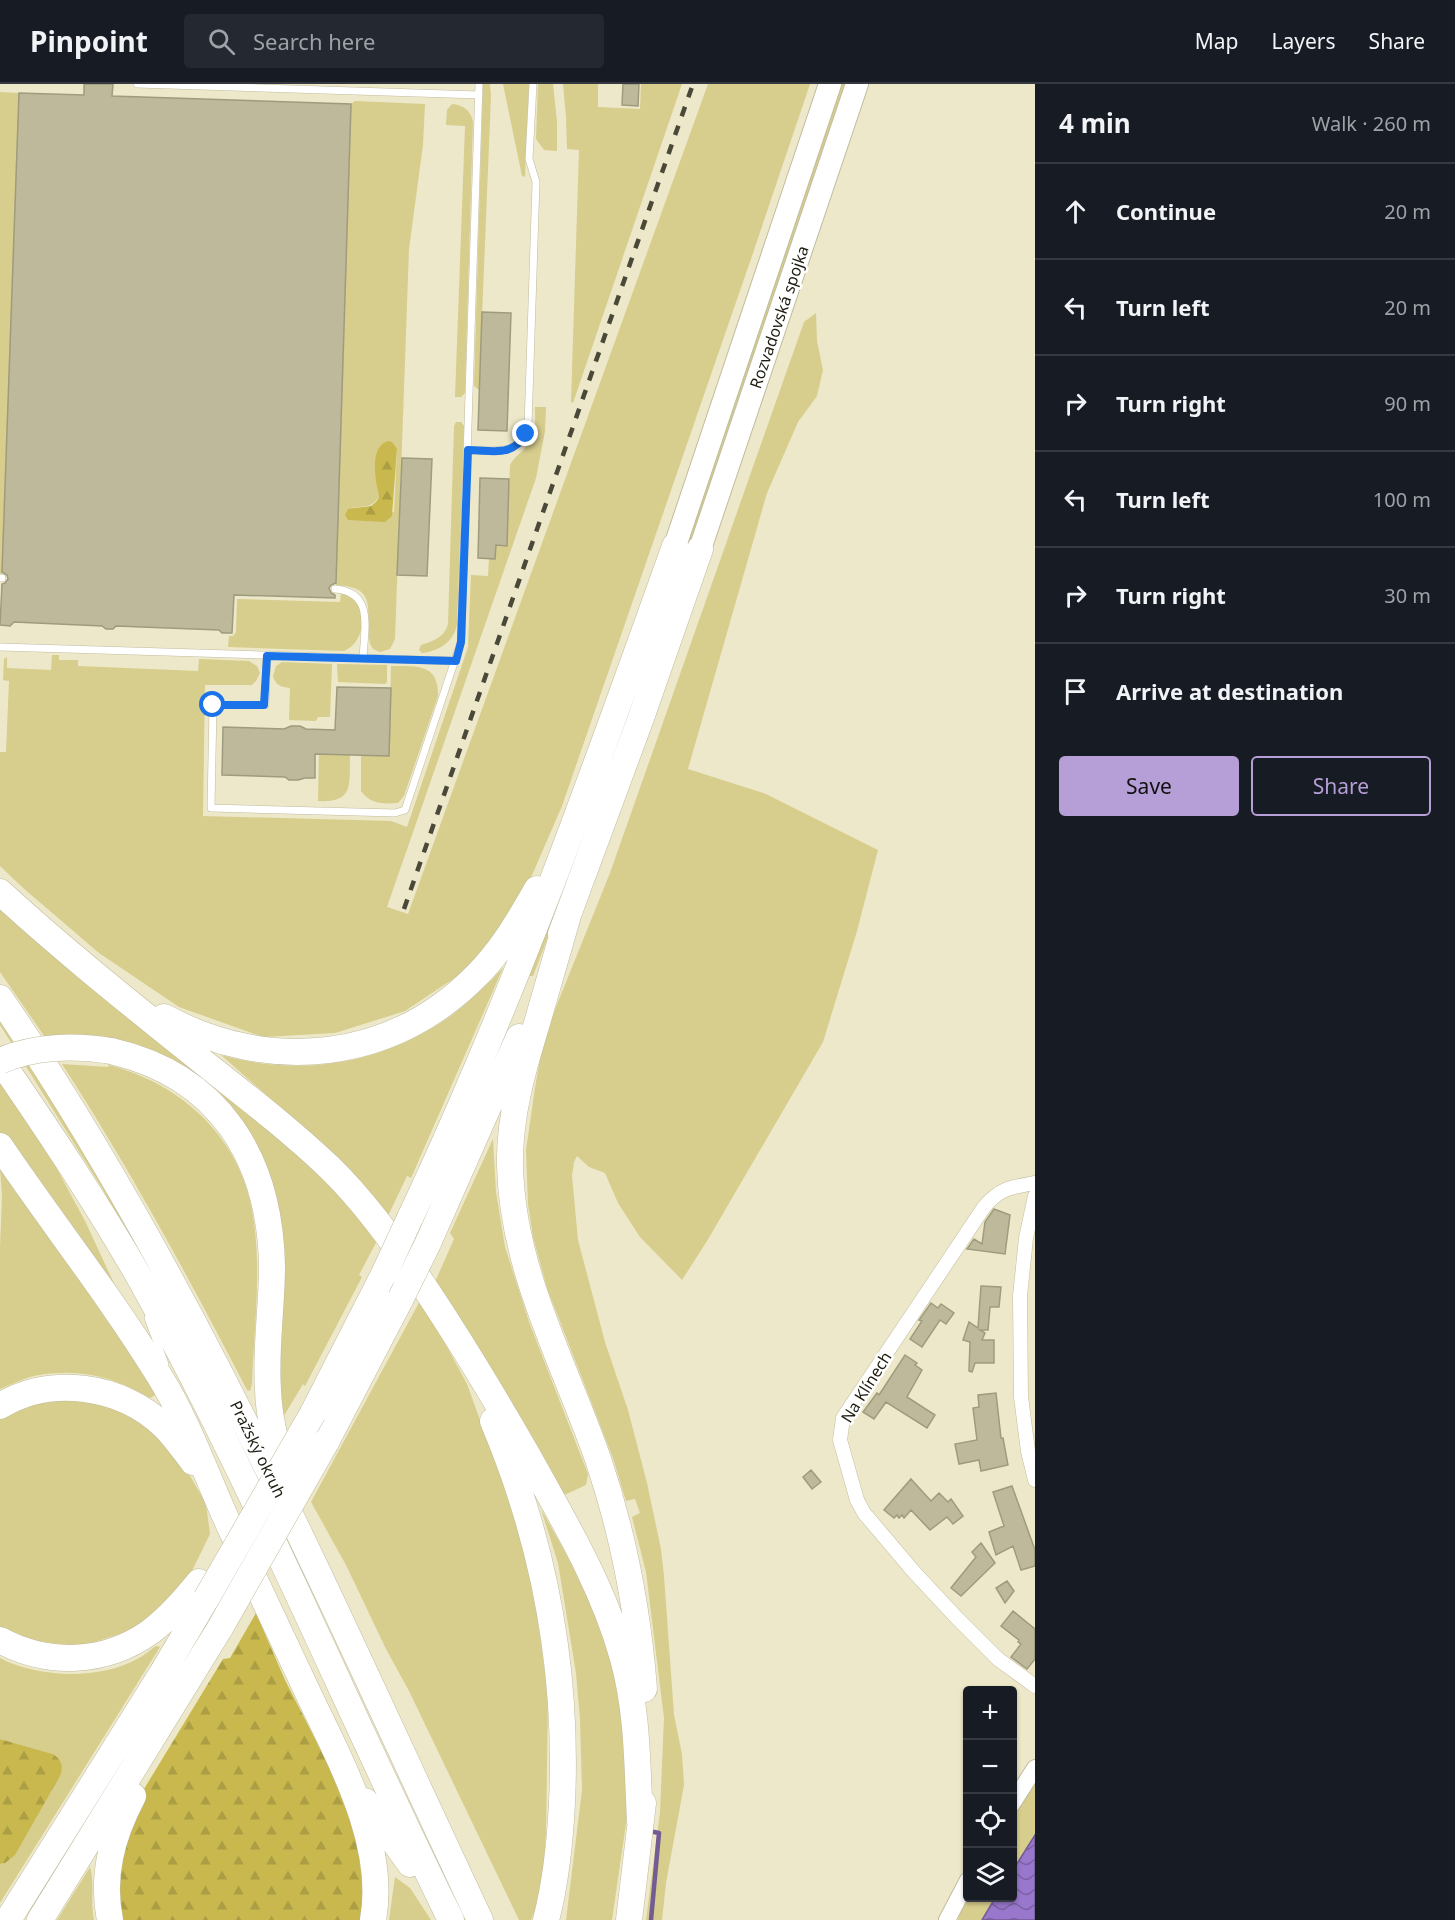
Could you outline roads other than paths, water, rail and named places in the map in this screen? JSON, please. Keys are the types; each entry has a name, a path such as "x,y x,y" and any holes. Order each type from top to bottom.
{"highway":[{"name":"Rozvadovská spojka","path":"688,547 830,84"},
{"name":"Rozvadovská spojka","path":"688,547 858,84"},
{"path":"629,1920 646,1782 646,1720 640,1641 619,1529 598,1460 544,1323 523,1258 511,1185 511,1143 520,1086 627,714 688,547"},
{"path":"81,961 151,1010 190,1030 231,1045 266,1051 302,1053 339,1049 374,1040 402,1029 428,1016 458,993 489,962 527,907 584,801 627,714"},
{"path":"8,1920 161,1676 202,1591 267,1495 313,1413 384,1274 495,1029 584,801"},
{"path":"0,892 42,930 254,1102 325,1164 378,1222 427,1291 478,1369 575,1541 600,1594 623,1658 635,1714 640,1821"},
{"path":"40,1920 220,1628 326,1442 428,1243 493,1100 567,919"},
{"name":"Pražský okruh","path":"0,998 62,1091 145,1232 234,1399 303,1540 480,1920"},
{"path":"0,1061 54,1048 111,1052 152,1064 175,1077 196,1091 231,1127 254,1168 264,1197 271,1250 267,1373 271,1420 303,1540"},
{"name":"Pražský okruh","path":"0,1061 68,1161 123,1248 171,1337 300,1596 410,1838 451,1919"},
{"path":"0,1146 130,1332 160,1377 190,1431 228,1522 344,1768 368,1834 373,1855 376,1890 373,1920"},
{"path":"427,1291 473,1379 505,1452 525,1509 545,1585 560,1684 563,1755 560,1841 553,1891 546,1920"},
{"path":"0,1406 27,1394 64,1388 95,1390 124,1400 153,1417 174,1438 194,1464 228,1522"},
{"path":"0,1640 23,1651 48,1657 84,1658 106,1654 131,1644 151,1631 202,1591"},
{"path":"110,1920 106,1898 107,1871 120,1824 220,1628"},
{"path":"344,1768 382,1826 451,1919"}],"street":[{"name":"Na Klínech","path":"1035,1183 1007,1187 984,1207 843,1419 840,1440 857,1500 864,1513 956,1617 998,1659 1035,1686"},
{"path":"1035,1196 1026,1238 1020,1296 1021,1397 1028,1450 1035,1480"},
{"path":"1017,1796 1035,1768"},
{"path":"947,1920 963,1890"}],"lane":[{"path":"137,84 479,95"},
{"path":"267,656 264,705 213,705 211,808 400,813 405,810 461,642 479,84"},
{"path":"468,450 511,449 522,440 528,426 536,183 529,159 533,84"},
{"path":"335,589 349,591 363,605 363,659"},
{"path":"0,646 456,661"},
{"path":"123,1248 138,1291"},
{"path":"146,1312 190,1431"}],"water":[{"path":"1035,1835 1035,1920 982,1920 993,1902 1017,1902 1017,1864"}],"waterway":[{"path":"649,1831 659,1833 651,1920"}],"railway":[{"path":"404,909 693,84"}]}
